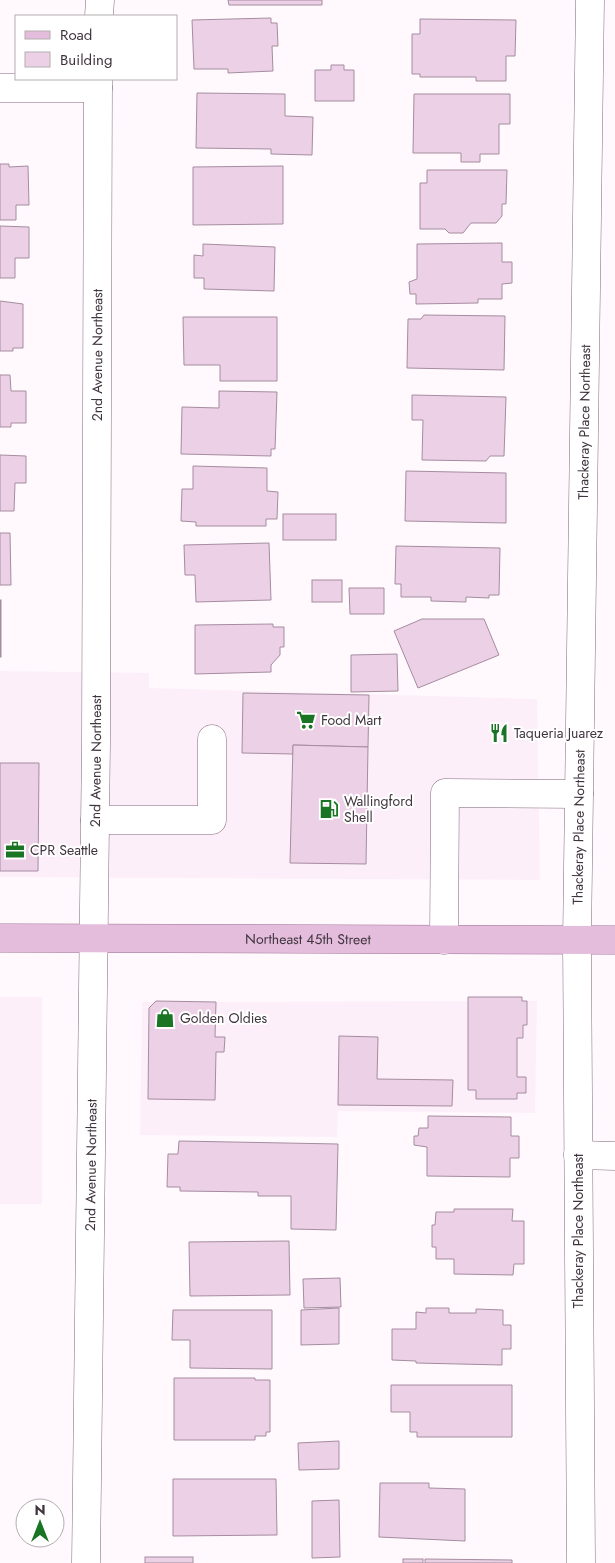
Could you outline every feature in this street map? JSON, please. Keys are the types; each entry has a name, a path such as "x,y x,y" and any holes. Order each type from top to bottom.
{"main road":[{"name":"Northeast 45th Street","path":"0,938 615,940"}],"street":[{"path":"99,15 100,0"},
{"name":"Thackeray Place Northeast","path":"580,1563 577,940 590,0"},
{"path":"0,88 98,84"},
{"name":"2nd Avenue Northeast","path":"86,1563 95,820 98,84"},
{"path":"95,820 212,820 212,739"},
{"path":"444,940 445,793 579,794"},
{"path":"578,1155 615,1156"}],"shaded area":[{"path":"0,671 149,673 149,688 537,699 540,880 0,877"},
{"path":"0,997 42,997 42,1204 0,1204"},
{"path":"537,1001 535,1113 338,1111 337,1137 140,1135 142,1002"}],"building":[{"path":"228,0 322,0 322,5 229,5"},
{"path":"271,18 271,23 277,23 278,46 272,46 273,71 228,73 228,69 194,69 192,20"},
{"path":"420,19 516,20 515,56 506,56 506,81 476,81 476,77 420,77 420,74 412,74 412,34 420,34"},
{"path":"331,65 344,65 344,70 354,70 354,101 315,101 315,70 331,70"},
{"path":"197,93 285,94 285,116 313,117 312,155 271,154 271,149 196,148"},
{"path":"414,94 510,94 510,124 499,124 499,154 480,154 480,162 461,162 461,153 413,153"},
{"path":"0,164 9,164 9,167 28,166 29,205 16,205 16,220 0,220"},
{"path":"283,166 283,224 193,225 193,167"},
{"path":"427,170 507,170 506,204 502,204 502,216 496,223 471,223 463,233 449,233 445,229 420,229 420,183 427,183"},
{"path":"0,226 29,227 29,258 15,258 15,278 0,278"},
{"path":"502,243 502,262 512,262 512,283 502,284 502,299 478,299 478,303 416,304 416,294 410,294 409,282 417,279 417,244"},
{"path":"203,244 275,247 274,291 204,289 204,278 194,278 194,255 203,256"},
{"path":"0,301 23,304 23,348 13,348 13,351 0,351"},
{"path":"424,315 505,316 504,370 407,368 408,319 421,319"},
{"path":"183,317 277,317 277,381 220,381 220,365 184,365"},
{"path":"0,375 10,375 11,391 26,391 26,423 11,423 11,427 0,427"},
{"path":"219,391 277,392 275,449 271,449 271,456 181,454 182,407 219,408"},
{"path":"412,395 506,397 504,456 490,456 486,461 422,460 423,420 412,420"},
{"path":"0,455 26,456 26,483 15,483 14,511 0,511"},
{"path":"193,466 267,468 267,491 278,492 277,519 266,519 266,526 196,526 196,522 181,521 182,489 193,489"},
{"path":"406,471 506,473 506,523 405,521"},
{"path":"283,514 336,514 336,540 283,540"},
{"path":"0,533 10,533 11,585 0,585"},
{"path":"269,543 271,600 196,602 195,575 185,575 184,545"},
{"path":"396,546 500,548 499,595 489,595 489,598 466,597 466,602 431,601 431,597 401,597 401,584 395,584"},
{"path":"312,580 342,580 342,602 312,602"},
{"path":"349,588 384,588 384,614 350,614"},
{"path":"1,600 1,657 0,657"},
{"path":"422,619 484,619 499,655 418,688 394,631"},
{"path":"273,624 273,627 284,627 284,647 280,647 280,655 271,665 271,672 195,674 195,625"},
{"path":"397,654 398,691 351,692 351,655"},
{"name":"Food Mart","path":"243,693 369,695 368,747 293,745 293,754 242,753"},
{"name":"Wallingford Shell","path":"293,745 368,747 366,864 290,863"},
{"path":"0,763 39,763 38,871 0,871"},
{"path":"468,997 522,997 522,1001 527,1001 527,1025 523,1025 523,1038 517,1038 517,1077 526,1077 526,1093 517,1093 517,1099 476,1099 476,1090 468,1090"},
{"path":"156,1001 216,1002 215,1037 225,1037 224,1052 216,1052 215,1100 148,1099 149,1008"},
{"path":"339,1036 378,1037 377,1079 453,1080 452,1106 338,1105"},
{"path":"428,1116 511,1117 511,1136 519,1136 519,1158 510,1158 510,1177 427,1176 427,1147 414,1145 414,1136 418,1136 419,1128 428,1128"},
{"path":"179,1141 338,1144 336,1230 291,1229 291,1196 258,1196 258,1192 180,1191 180,1187 167,1187 168,1154 178,1154"},
{"path":"454,1209 513,1209 512,1221 524,1221 524,1264 514,1264 513,1275 454,1274 454,1259 436,1259 436,1247 432,1247 432,1225 435,1225 436,1212 454,1212"},
{"path":"289,1241 290,1295 190,1296 189,1242"},
{"path":"340,1278 341,1307 304,1308 303,1279"},
{"path":"339,1308 339,1344 301,1345 301,1310"},
{"path":"426,1308 449,1308 449,1313 476,1313 476,1309 503,1310 503,1325 511,1325 511,1349 502,1349 502,1365 416,1363 416,1361 392,1360 392,1329 416,1329 416,1312 426,1313"},
{"path":"173,1310 272,1310 272,1369 190,1368 190,1340 172,1340"},
{"path":"174,1378 255,1378 255,1380 270,1380 270,1432 266,1432 266,1436 255,1436 255,1440 174,1440"},
{"path":"391,1385 512,1385 512,1437 417,1437 417,1432 410,1432 410,1412 391,1412"},
{"path":"339,1441 339,1469 299,1470 298,1443"},
{"path":"173,1479 276,1479 277,1535 173,1536"},
{"path":"380,1483 429,1483 429,1488 465,1489 465,1541 379,1537"},
{"path":"339,1500 340,1557 312,1558 312,1501"},
{"path":"145,1557 193,1557 193,1563 145,1563"},
{"path":"403,1559 423,1559 423,1563 403,1563"},
{"path":"425,1559 512,1560 512,1563 425,1563"}],"place":[{"name":"Food Mart","path":"306,720"},
{"name":"Taqueria Juarez","path":"499,733"},
{"name":"Wallingford Shell","path":"329,809"},
{"name":"CPR Seattle","path":"15,850"},
{"name":"Golden Oldies","path":"165,1018"}]}
